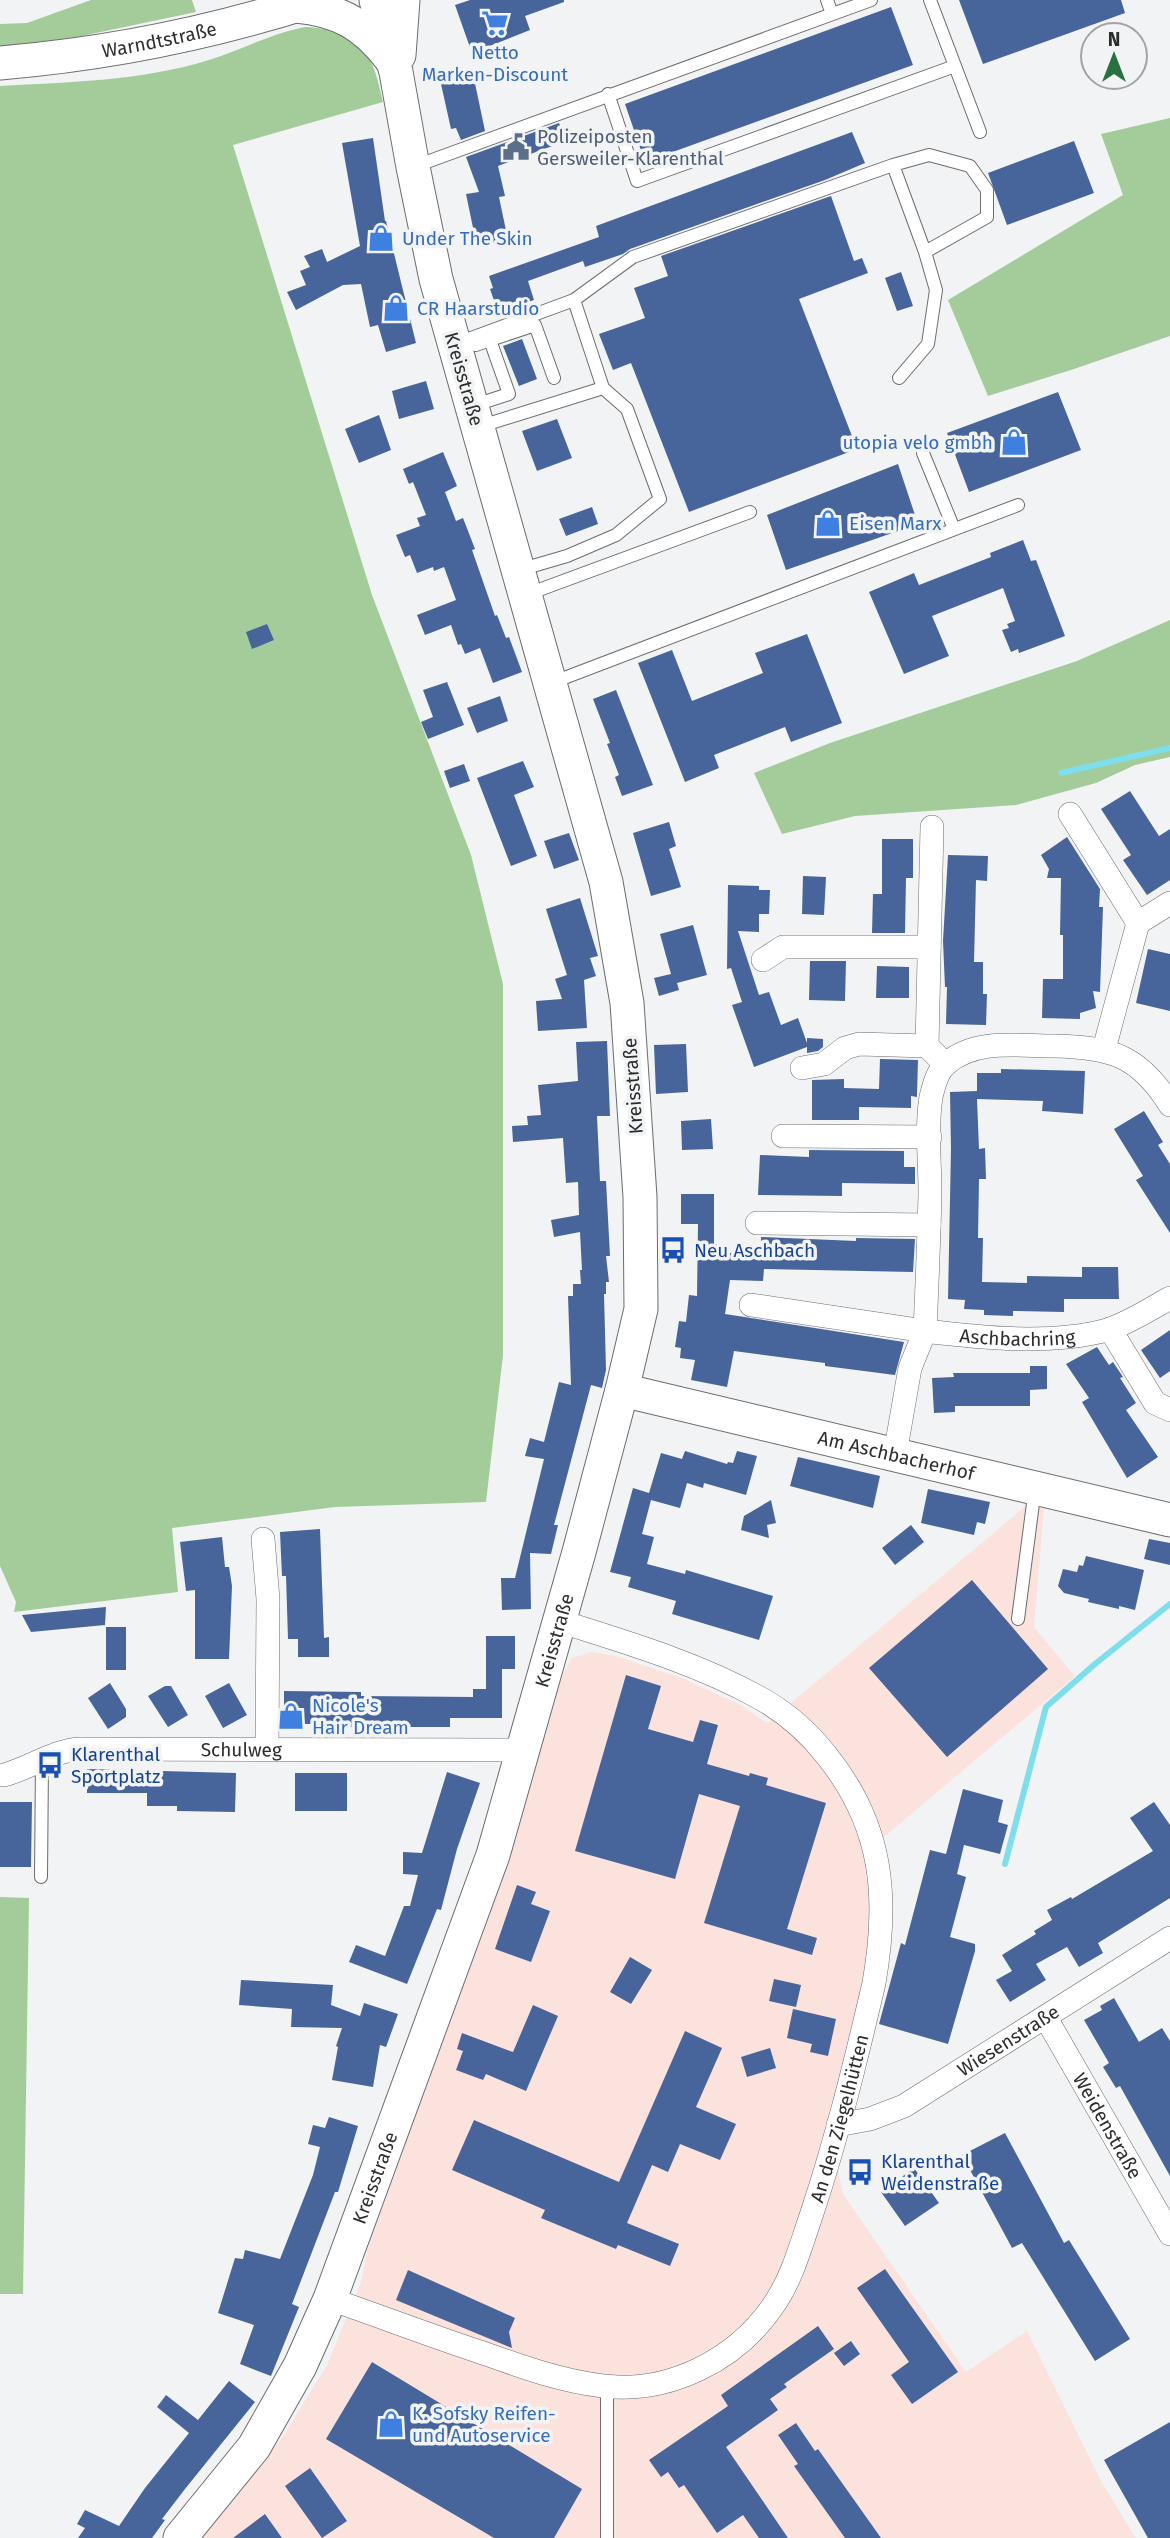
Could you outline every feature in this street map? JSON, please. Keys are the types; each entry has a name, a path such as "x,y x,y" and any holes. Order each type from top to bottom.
{"street":[{"name":"Kreisstraße","path":"185,2536 254,2447 300,2366 330,2299 493,1855 622,1390 641,1309 642,1244 627,1003 606,882 436,279 412,167 395,68 376,0"},
{"name":"Kreisstraße","path":"395,68 402,43 403,0"},
{"path":"305,3 355,23 377,42 395,68"},
{"name":"Warndtstraße","path":"0,63 179,38 305,3"},
{"path":"1070,814 1138,923"},
{"path":"927,1046 932,827"},
{"path":"1104,1049 1138,923 1170,903"},
{"path":"763,960 783,947 929,947"},
{"path":"802,1069 824,1063 845,1048 859,1044 927,1046 945,1064"},
{"path":"894,1454 910,1368 925,1331 931,1099 936,1076 945,1064 965,1051 989,1046 1104,1049 1144,1071 1170,1105"},
{"path":"783,1136 930,1137"},
{"path":"757,1223 929,1225"},
{"name":"Aschbachring","path":"751,1305 964,1336 1052,1338 1079,1336 1110,1329 1170,1298"},
{"path":"1110,1329 1155,1403 1170,1410"},
{"name":"Am Aschbacherhof","path":"622,1390 1170,1520"},
{"path":"263,1539 268,1599 267,1749"},
{"name":"An den Ziegelhütten","path":"330,2299 545,2375 607,2387 648,2385 685,2375 717,2360 737,2345 773,2306 797,2256 838,2125 874,1983 882,1924 880,1875 872,1835 850,1788 817,1744 795,1723 761,1698 697,1669 559,1620"},
{"name":"Schulweg","path":"4,1775 25,1770 67,1749 524,1750"},
{"name":"Wiesenstraße","path":"838,2125 870,2119 904,2106 1170,1938"},
{"name":"Weidenstraße","path":"1046,2018 1170,2234"}],"lane":[{"path":"827,0 832,14"},
{"path":"412,167 871,0"},
{"path":"930,0 980,132"},
{"path":"608,94 637,181 955,66"},
{"path":"455,347 574,300 633,257 892,165 929,155 970,166 987,190 986,217 925,252"},
{"path":"892,165 925,252 936,290 928,344 899,378"},
{"path":"521,583 568,556 616,536 660,499 627,409 603,388 574,300"},
{"path":"455,347 490,340 535,325 554,378"},
{"path":"475,417 509,394 490,340"},
{"path":"475,417 603,388"},
{"path":"923,453 954,529"},
{"path":"549,683 1018,505"},
{"path":"521,583 750,512"},
{"path":"1017,1619 1035,1488"},
{"path":"41,1877 42,1761"},
{"path":"607,2387 607,2538"}],"shaded area":[{"path":"1027,1505 1044,1509 1034,1627 1075,1676 865,1853 872,1912 866,1980 828,2121 843,2194 966,2372 1027,2331 1101,2481 1136,2538 200,2538 282,2438 327,2365 361,2282 368,2248 508,1860 562,1675 572,1658 591,1652 616,1656 682,1678 741,1705 767,1723"}],"green space":[{"path":"91,0 192,0 196,12 77,37 0,47 0,24 27,23"},
{"path":"305,27 339,33 361,46 374,69 383,102 233,145 372,595 471,855 503,984 503,1355 486,1502 335,1507 172,1528 178,1592 14,1612 16,1602 0,1566 0,86 105,79 184,67"},
{"path":"1170,118 1170,336 988,396 948,300 1123,195 1101,134"},
{"path":"1170,620 1170,757 1135,765 1096,783 1016,805 855,816 782,834 754,773 830,743 1077,661"},
{"path":"0,1897 29,1898 23,2294 0,2294"}],"building":[{"name":"Netto Marken-Discount","path":"470,0 564,2 525,16 530,30 472,53 455,5"},
{"path":"959,0 1121,0 1125,13 1103,21 1079,21 1079,30 983,64"},
{"path":"891,7 913,65 645,162 625,104"},
{"path":"472,69 485,131 461,140 456,128 451,129 439,75"},
{"path":"559,123 566,141 498,166 505,196 499,197 508,240 477,247 466,194 479,192 466,157"},
{"path":"852,132 865,163 825,180 630,249 623,254 585,267 583,261 528,281 534,300 498,312 490,289 493,288 489,276 599,237 596,226"},
{"path":"373,138 385,221 416,343 386,352 378,325 370,327 361,284 343,285 296,310 287,292 306,285 300,271 310,267 304,256 322,249 327,262 360,246 342,143"},
{"path":"1074,141 1094,193 1007,225 988,173"},
{"path":"831,196 854,261 862,258 868,273 799,299 857,449 689,512 631,363 613,370 599,334 645,318 634,288 668,276 661,256"},
{"path":"901,272 913,306 897,311 885,278"},
{"path":"522,339 537,379 519,386 503,346"},
{"path":"426,381 434,409 399,419 392,391"},
{"name":"utopia velo gmbh","path":"1058,392 1081,450 969,492 947,433"},
{"path":"379,415 391,450 359,463 345,429"},
{"path":"557,419 572,458 537,471 522,431"},
{"path":"443,452 457,486 445,492 456,521 463,518 495,616 497,615 506,638 509,637 522,672 493,683 480,648 465,654 461,644 458,645 451,625 425,635 417,615 456,600 444,567 434,571 433,567 417,573 410,555 405,557 396,535 420,526 417,518 426,515 413,482 409,484 403,469"},
{"path":"898,464 918,524 786,570 767,515"},
{"path":"592,507 598,524 566,536 559,519"},
{"path":"1023,540 1031,561 1036,560 1065,636 1019,653 1018,649 1011,652 1002,630 1009,628 1007,624 1015,621 1003,588 932,616 949,656 904,674 869,592 914,573 919,585 991,557 990,553"},
{"path":"267,624 274,640 252,649 246,632"},
{"path":"807,634 842,723 791,742 785,727 714,755 719,768 685,782 638,663 672,650 692,701 763,673 755,653"},
{"path":"447,682 464,725 428,739 421,722 433,717 423,690"},
{"path":"616,690 653,785 622,796 615,777 619,775 607,744 610,743 593,699"},
{"path":"500,696 508,721 477,733 467,708"},
{"path":"523,761 534,787 514,795 537,856 511,866 477,778"},
{"path":"464,764 470,781 450,788 444,771"},
{"path":"1130,791 1159,836 1170,829 1170,880 1147,895 1123,860 1131,855 1101,809"},
{"path":"669,822 676,846 669,849 681,887 651,896 633,833"},
{"path":"569,833 579,860 554,869 544,841"},
{"path":"1067,837 1100,889 1099,907 1103,907 1100,992 1093,991 1096,1008 1080,1013 1080,1019 1042,1018 1043,979 1063,979 1063,935 1060,935 1061,878 1047,878 1049,869 1041,855"},
{"path":"882,839 913,839 913,878 906,878 905,933 872,933 873,894 882,894"},
{"path":"948,855 988,856 987,881 976,880 974,962 983,962 983,994 987,994 986,1025 946,1024 947,987 943,941"},
{"path":"803,876 826,877 824,915 802,914"},
{"path":"728,885 759,886 759,890 770,890 769,914 759,914 759,932 738,931 759,995 769,992 781,1025 798,1018 807,1043 807,1038 823,1039 823,1047 818,1051 807,1053 807,1047 754,1067 732,1005 742,1002 731,968 727,969"},
{"path":"580,898 598,956 590,958 596,976 584,980 587,1028 538,1031 536,1001 562,999 555,979 567,975 546,909"},
{"path":"693,925 707,975 677,983 679,990 659,996 654,978 671,974 660,934"},
{"path":"1148,949 1170,954 1170,1011 1136,1003"},
{"path":"810,961 846,961 845,1001 809,1000"},
{"path":"877,966 909,967 909,998 876,998"},
{"path":"607,1041 610,1116 597,1116 600,1181 606,1181 610,1256 606,1256 609,1282 606,1282 604,1294 606,1370 602,1388 591,1385 554,1525 558,1525 551,1554 530,1553 531,1609 502,1610 501,1578 515,1578 544,1459 525,1456 530,1438 544,1442 559,1382 571,1385 568,1296 573,1296 573,1284 581,1284 582,1270 580,1232 554,1237 551,1220 579,1215 578,1182 566,1183 563,1138 513,1142 512,1126 528,1125 527,1116 541,1115 538,1085 578,1081 576,1042"},
{"path":"686,1044 688,1092 656,1094 654,1045"},
{"path":"880,1059 918,1060 917,1097 911,1096 911,1108 859,1107 859,1120 812,1120 812,1080 844,1079 844,1088 879,1089"},
{"path":"1001,1069 1085,1071 1083,1114 1042,1111 1043,1101 977,1099 979,1149 985,1148 986,1179 979,1179 978,1238 983,1238 982,1282 1027,1283 1027,1276 1082,1277 1082,1267 1118,1267 1119,1299 1064,1299 1064,1312 1013,1311 1013,1316 984,1315 984,1310 964,1309 965,1300 948,1299 950,1092 977,1091 977,1073 1001,1073"},
{"path":"1144,1111 1163,1142 1158,1145 1170,1164 1170,1233 1136,1180 1143,1176 1114,1129"},
{"path":"711,1119 713,1149 682,1150 681,1121"},
{"path":"809,1150 904,1151 904,1167 915,1167 915,1184 842,1183 842,1196 758,1195 760,1155 809,1157"},
{"path":"681,1194 714,1194 714,1244 728,1244 728,1253 761,1253 761,1237 856,1241 856,1238 915,1239 913,1272 764,1269 763,1281 730,1280 725,1314 904,1342 895,1375 734,1351 727,1387 691,1380 695,1360 680,1358 681,1348 675,1347 679,1321 686,1322 689,1295 697,1296 698,1224 681,1224"},
{"path":"1170,1330 1170,1371 1160,1378 1141,1350"},
{"path":"1097,1347 1109,1365 1113,1362 1123,1377 1120,1378 1136,1403 1126,1410 1158,1457 1127,1478 1082,1402 1089,1398 1066,1364"},
{"path":"1030,1366 1047,1366 1047,1389 1030,1390 1030,1406 955,1406 955,1412 934,1413 932,1378 954,1377 953,1373 1030,1373"},
{"path":"685,1451 727,1464 733,1463 737,1451 757,1456 746,1495 704,1483 703,1488 687,1483 680,1508 651,1500 642,1534 654,1537 647,1564 685,1574 686,1570 773,1596 759,1640 672,1614 676,1601 628,1587 631,1577 610,1572 633,1488 649,1493 661,1453 682,1459"},
{"path":"798,1457 880,1476 873,1508 790,1486"},
{"path":"928,1489 990,1502 985,1524 977,1522 974,1535 921,1523"},
{"path":"771,1500 776,1523 767,1525 769,1538 741,1530 744,1516"},
{"path":"911,1525 924,1542 895,1565 882,1548"},
{"path":"320,1529 324,1638 329,1637 329,1657 298,1657 298,1639 288,1639 286,1576 282,1576 280,1532"},
{"path":"222,1537 225,1567 229,1567 232,1586 229,1659 195,1659 195,1590 186,1591 180,1542"},
{"path":"1149,1539 1170,1543 1170,1565 1144,1559"},
{"path":"1086,1556 1144,1570 1135,1610 1088,1602 1089,1599 1064,1593 1058,1586 1063,1569 1077,1572 1079,1565 1083,1566"},
{"path":"972,1580 1048,1669 947,1757 869,1668"},
{"path":"106,1607 105,1625 31,1632 22,1615"},
{"path":"106,1627 126,1627 126,1670 106,1670"},
{"path":"486,1636 515,1636 515,1669 502,1669 502,1718 450,1718 450,1727 331,1727 331,1724 284,1724 284,1691 361,1692 361,1696 473,1697 473,1689 486,1689"},
{"path":"626,1675 661,1686 648,1729 693,1742 700,1720 718,1725 707,1764 749,1776 750,1773 768,1778 766,1785 826,1803 787,1929 817,1938 812,1955 704,1923 740,1806 699,1794 675,1879 575,1851"},
{"path":"110,1683 126,1709 126,1717 108,1729 88,1698"},
{"path":"229,1683 247,1715 223,1728 205,1696"},
{"path":"165,1686 171,1686 188,1715 168,1727 148,1696"},
{"path":"87,1769 236,1773 235,1812 177,1811 177,1806 147,1806 147,1793 87,1793"},
{"path":"447,1772 480,1783 457,1849 441,1910 437,1909 407,1984 349,1962 356,1945 385,1956 404,1906 410,1906 418,1875 403,1874 403,1852 422,1853"},
{"path":"295,1773 347,1773 347,1811 295,1811"},
{"path":"963,1789 1003,1800 998,1822 1008,1825 1000,1854 964,1845 957,1874 966,1877 950,1937 975,1944 975,1951 948,2044 879,2024 901,1943 905,1945 930,1850 946,1854"},
{"path":"0,1802 32,1802 31,1867 0,1867"},
{"path":"1154,1802 1170,1825 1170,1898 1098,1943 1103,1953 1079,1967 1067,1947 1036,1964 1046,1980 1010,2002 996,1980 1012,1971 1002,1955 1036,1934 1034,1931 1052,1920 1047,1910 1071,1897 1072,1899 1153,1851 1130,1818"},
{"path":"517,1885 536,1892 531,1904 550,1911 531,1962 495,1949"},
{"path":"630,1957 652,1970 631,2004 610,1992"},
{"path":"774,1979 801,1985 796,2007 769,2001"},
{"path":"241,1980 333,1985 331,2005 360,2016 364,2003 398,2014 386,2047 380,2045 373,2087 332,2080 338,2047 336,2046 342,2028 291,2027 292,2009 239,2005"},
{"path":"1114,1998 1139,2042 1162,2028 1170,2041 1170,2176 1120,2086 1116,2088 1103,2067 1109,2063 1084,2020 1102,2010 1100,2006"},
{"path":"533,2005 558,2016 526,2091 486,2074 483,2080 456,2070 463,2051 457,2049 462,2033 513,2052"},
{"path":"793,2009 836,2019 828,2056 810,2052 812,2044 787,2038"},
{"path":"685,2031 722,2048 696,2107 736,2124 720,2160 680,2144 668,2172 652,2165 627,2223 679,2244 670,2266 618,2245 616,2249 541,2218 545,2210 452,2170 474,2120 619,2182"},
{"path":"770,2048 776,2068 747,2077 741,2057"},
{"path":"329,2117 358,2126 338,2192 335,2192 292,2304 299,2307 271,2376 240,2364 254,2325 218,2313 235,2258 243,2259 245,2250 280,2259 313,2175 320,2147 308,2144 313,2125 325,2128"},
{"path":"1005,2133 1064,2243 1069,2240 1130,2339 1095,2361 1022,2243 1012,2248 962,2155"},
{"path":"914,2168 939,2203 905,2226 881,2192"},
{"path":"885,2269 958,2372 912,2404 891,2375 909,2362 857,2288"},
{"path":"408,2270 515,2318 509,2332 512,2348 396,2300"},
{"path":"818,2326 834,2349 784,2384 787,2387 770,2399 778,2410 726,2447 788,2538 759,2538 743,2515 717,2533 684,2485 679,2488 668,2472 661,2477 649,2460 728,2406 721,2395"},
{"path":"851,2341 860,2354 844,2366 834,2353"},
{"path":"372,2362 582,2489 554,2538 494,2538 326,2439"},
{"path":"229,2381 255,2402 162,2519 165,2520 152,2538 78,2538 85,2528 77,2524 85,2510 119,2526 189,2433 157,2407 166,2395 198,2420"},
{"path":"1170,2422 1170,2538 1148,2538 1104,2460"},
{"path":"796,2423 815,2451 818,2449 881,2538 845,2538 794,2466 798,2464 778,2435"},
{"path":"310,2468 347,2521 322,2538 285,2486"},
{"path":"265,2514 282,2538 233,2538"}],"waterway":[{"path":"1061,773 1170,748"},
{"path":"1005,1864 1046,1707 1170,1604"}],"place":[{"name":"Netto Marken-Discount","path":"495,23"},
{"name":"Polizeiposten Gersweiler-Klarenthal","path":"516,147"},
{"name":"Under The Skin","path":"381,238"},
{"name":"CR Haarstudio","path":"396,308"},
{"name":"utopia velo gmbh","path":"1014,442"},
{"name":"Eisen Marx","path":"828,523"},
{"name":"Neu Aschbach","path":"673,1250"},
{"name":"Nicole's Hair Dream","path":"291,1716"},
{"name":"Klarenthal Sportplatz","path":"50,1765"},
{"name":"Klarenthal Weidenstraße","path":"860,2172"},
{"name":"K. Sofsky Reifen- und Autoservice","path":"391,2424"}]}
